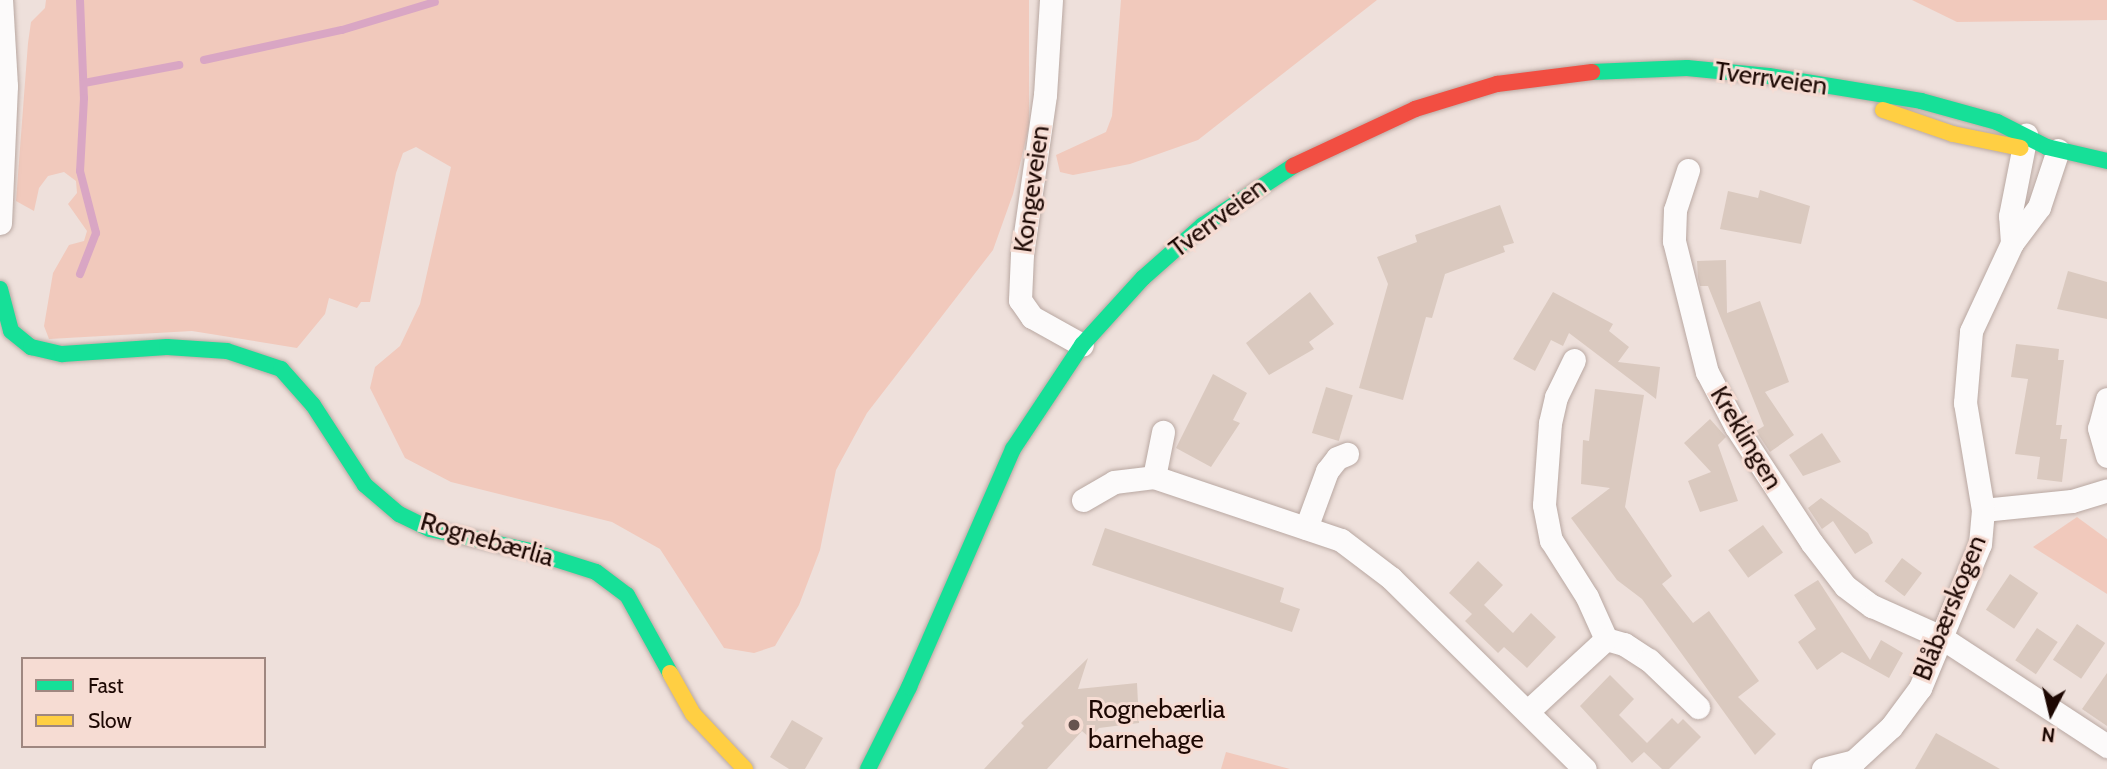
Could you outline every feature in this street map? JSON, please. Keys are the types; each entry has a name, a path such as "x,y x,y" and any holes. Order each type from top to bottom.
{"main road":[{"name":"Tverrveien","path":"868,769 909,687 1013,449 1082,345 1143,278 1238,200 1343,139 1453,96 1531,78 1654,68 1744,73 1959,111 2024,142"},
{"name":"Tverrveien","path":"1845,90 1912,121 2107,161"},
{"name":"Rognebærlia","path":"0,289 10,331 32,347 62,354 167,347 227,351 281,369 313,405 365,485 399,514 430,529 530,551 596,572 627,595 693,714 745,769"}],"street":[{"path":"0,223 6,100 1,0"},
{"name":"Kongeveien","path":"1051,0 1045,95 1022,254 1020,300 1031,317 1082,345"},
{"name":"Blåbærskogen","path":"2012,243 2010,216 2024,142"},
{"name":"Blåbærskogen","path":"1823,769 1857,765 1891,727 1920,688 1939,636 1980,544 1983,510 1965,403 1967,347 1976,316 2012,243 2039,207 2053,149"},
{"name":"Kreklingen","path":"1688,170 1675,210 1674,241 1707,372 1736,427 1844,586 1872,606 1939,636 2107,746"},
{"path":"1574,360 1556,397 1544,505 1551,540 1587,597 1606,639"},
{"path":"2107,399 2099,428 2107,456"},
{"path":"1154,477 1163,432"},
{"path":"1306,528 1326,471 1337,458 1347,454"},
{"path":"1083,500 1114,482 1154,477 1341,540 1391,578 1585,769"},
{"path":"1983,510 2071,501 2107,490"},
{"path":"1606,639 1624,644 1649,660 1698,707"},
{"path":"1528,711 1606,639"}],"shaded area":[{"path":"46,0 1029,0 1029,126 1013,194 993,250 867,413 836,470 820,550 799,605 775,646 754,653 724,648 660,549 612,522 451,482 405,458 370,388 375,367 400,346 420,304 451,167 416,147 403,153 396,173 370,302 361,302 357,308 329,298 325,314 297,348 192,331 49,339 44,326 53,273 69,245 84,241 87,231 68,204 77,193 76,181 64,172 48,176 39,188 34,211 16,201 31,22 45,8"},
{"path":"1121,0 1377,0 1198,140 1130,164 1073,175 1060,172 1056,155 1106,132 1112,116"},
{"path":"1912,0 2107,0 2107,20 1957,22"},
{"path":"2077,517 2107,539 2107,594 2033,547"},
{"path":"1226,752 1290,769 1221,769"}],"building":[{"path":"1760,190 1810,206 1801,244 1720,229 1728,191 1758,198"},
{"path":"1500,205 1514,243 1503,246 1505,252 1445,274 1432,318 1426,317 1403,400 1359,388 1388,284 1377,257 1417,242 1415,235"},
{"path":"1726,260 1727,313 1760,301 1789,382 1765,392 1794,435 1770,452 1756,431 1764,426 1708,286 1700,286 1698,278 1697,261"},
{"path":"2068,271 2107,282 2107,319 2057,309"},
{"path":"1310,292 1334,324 1309,342 1314,349 1269,375 1246,343"},
{"path":"1553,292 1613,324 1609,331 1629,347 1618,362 1660,367 1656,399 1569,333 1563,346 1551,340 1535,371 1513,359"},
{"path":"2016,344 2059,349 2058,360 2064,360 2056,425 2062,425 2060,439 2067,439 2062,482 2037,479 2040,457 2015,454 2028,379 2011,377"},
{"path":"1213,374 1247,393 1233,420 1240,423 1211,467 1176,448"},
{"path":"1326,387 1353,395 1339,441 1312,433"},
{"path":"1595,389 1644,395 1625,507 1672,576 1662,584 1693,623 1709,611 1759,681 1738,697 1776,734 1755,755 1642,599 1617,580 1571,518 1610,488 1581,484 1583,440 1589,441"},
{"path":"1710,419 1726,437 1718,445 1738,501 1700,512 1688,481 1711,472 1684,443"},
{"path":"1822,433 1841,462 1803,476 1789,455"},
{"path":"1821,498 1868,533 1873,543 1855,554 1833,521 1822,529 1808,508"},
{"path":"1763,525 1783,553 1748,578 1728,550"},
{"path":"1105,528 1284,588 1280,602 1300,609 1292,632 1092,565"},
{"path":"1902,558 1922,573 1905,596 1885,581"},
{"path":"1478,561 1503,585 1484,605 1513,633 1531,613 1556,637 1527,668 1504,647 1498,653 1465,621 1472,614 1449,593"},
{"path":"2010,574 2038,593 2014,629 1986,610"},
{"path":"1818,580 1870,660 1881,640 1903,653 1889,678 1842,652 1817,670 1798,642 1816,629 1794,595"},
{"path":"2077,624 2105,643 2081,679 2053,660"},
{"path":"2037,628 2058,642 2036,674 2015,660"},
{"name":"Rognebærlia barnehage","path":"1088,658 1078,689 1137,683 1139,723 1099,728 1090,738 1082,731 1047,769 984,769 1024,726 1021,723"},
{"path":"2107,673 2107,726 2082,709"},
{"path":"1610,675 1634,699 1619,715 1647,743 1672,718 1678,724 1683,719 1701,737 1669,769 1662,769 1644,752 1632,763 1580,706"},
{"path":"792,720 823,738 805,769 789,769 770,757"},
{"path":"1936,733 2000,769 1915,769"}],"waterway":[{"path":"80,0 84,98 80,171 96,233 80,274"},
{"path":"204,60 342,30 435,2"},
{"path":"84,83 179,65"}],"traffic: fast":[{"path":"1592,72 1687,68 1769,76 1921,101 1997,122 2047,147 2107,161"},
{"path":"868,769 909,687 1013,449 1082,345 1143,278 1203,225 1293,166"},
{"path":"0,289 11,331 31,347 62,354 167,347 227,351 281,369 313,405 365,485 399,514 430,529 530,551 596,572 627,595 670,673"}],"traffic: slow":[{"path":"1883,110 1953,134 2021,148"},
{"path":"670,673 693,714 745,769"}],"traffic: jam":[{"path":"1293,166 1415,109 1497,84 1592,72"}],"place":[{"name":"Rognebærlia barnehage","path":"1074,725"}]}
